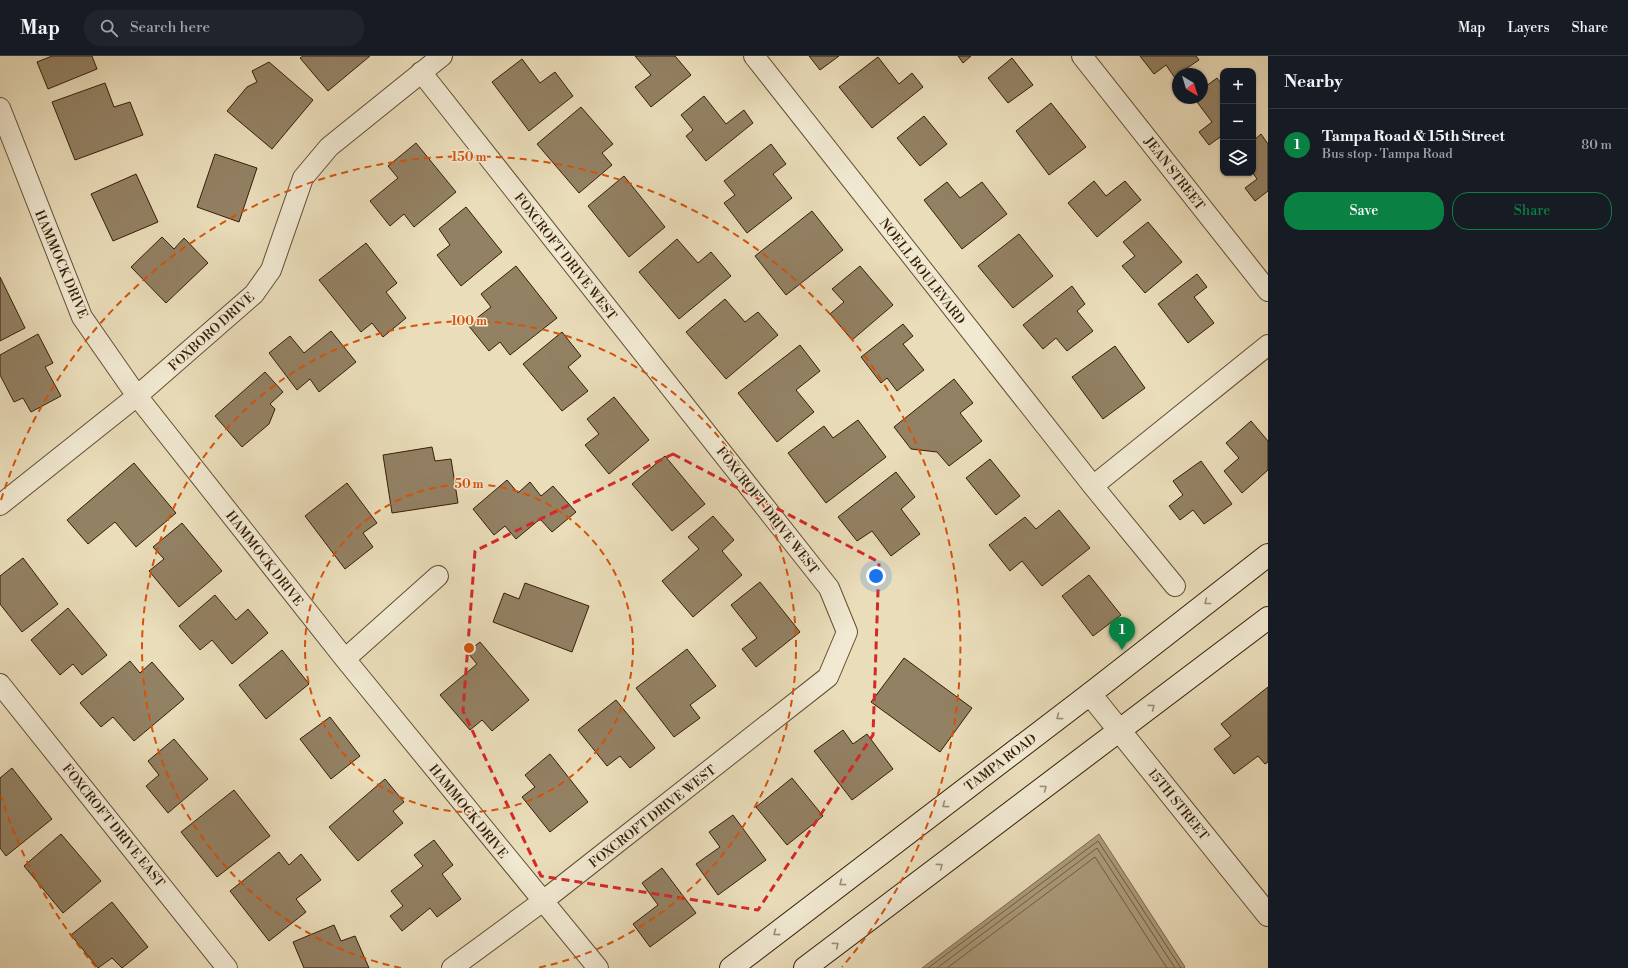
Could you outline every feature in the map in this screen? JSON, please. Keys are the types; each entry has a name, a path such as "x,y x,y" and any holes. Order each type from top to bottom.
{"main road":[{"name":"TAMPA ROAD","path":"731,968 1090,694 1268,555"},
{"path":"805,968 1268,618"},
{"name":"15TH STREET","path":"1090,694 1268,915"}],"street":[{"name":"FOXBORO DRIVE","path":"0,505 137,396 254,294 271,270 303,178 329,147 442,56"},
{"name":"NOELL BOULEVARD","path":"754,56 1093,486 1175,586"},
{"name":"JEAN STREET","path":"1082,56 1268,291"},
{"name":"FOXCROFT DRIVE WEST","path":"421,72 829,588 847,632 828,678 543,901"},
{"name":"HAMMOCK DRIVE","path":"0,108 82,316 137,396 345,659 598,968"},
{"path":"1093,486 1268,345"},
{"path":"345,659 438,576"},
{"name":"FOXCROFT DRIVE EAST","path":"0,684 227,968"},
{"path":"452,968 543,901"}],"highlighted area":[{"path":"673,454 879,562 873,735 758,910 541,876 463,711 475,551"}],"water":[{"path":"1099,834 1185,967 1184,968 922,968"}],"building":[{"path":"52,56 92,56 97,69 48,89 37,62"},
{"path":"303,56 370,56 328,91 300,58"},
{"path":"635,56 675,56 691,75 651,107 635,87 651,75"},
{"path":"809,56 839,56 820,70"},
{"path":"958,56 971,56 963,63"},
{"path":"1140,56 1196,56 1199,60 1187,68 1172,68 1172,74 1166,65 1154,74"},
{"path":"878,57 899,84 912,73 923,87 872,128 839,87"},
{"path":"1012,58 1033,85 1008,103 988,78"},
{"path":"522,59 540,83 555,72 573,96 529,131 492,82"},
{"path":"269,62 313,100 272,149 227,111 247,87 257,82 252,71"},
{"path":"1217,78 1220,82 1220,137 1209,145 1199,132 1212,122 1198,104 1208,104 1208,85"},
{"path":"105,83 114,107 130,102 143,135 75,160 52,102"},
{"path":"704,96 726,124 744,110 753,123 706,161 686,136 693,130 681,115"},
{"path":"1051,103 1086,147 1049,175 1016,131"},
{"path":"581,107 613,144 602,153 612,165 579,193 537,144"},
{"path":"924,116 947,144 920,166 897,138"},
{"path":"1261,134 1268,144 1268,191 1255,201 1245,188 1257,179 1255,176 1256,138"},
{"path":"416,143 456,192 414,227 404,214 390,226 370,201 398,178 388,166"},
{"path":"771,144 786,164 773,174 792,198 747,233 724,203 735,195 724,181"},
{"path":"215,154 257,168 239,222 197,207"},
{"path":"136,174 158,222 113,241 91,194"},
{"path":"624,176 665,227 629,257 588,206"},
{"path":"1094,181 1106,196 1125,181 1141,200 1097,237 1068,203"},
{"path":"947,182 960,198 982,182 1007,214 962,249 924,200"},
{"path":"466,207 502,252 461,286 437,255 450,245 439,229"},
{"path":"812,211 843,250 786,295 755,256"},
{"path":"1148,222 1182,262 1145,293 1122,266 1135,256 1123,242"},
{"path":"1019,234 1053,276 1013,308 978,266"},
{"path":"162,237 174,249 184,238 208,263 166,303 131,267"},
{"path":"677,239 698,263 711,252 731,276 679,319 639,272"},
{"path":"366,243 397,283 386,292 406,318 383,337 372,323 361,332 319,280"},
{"path":"516,266 557,318 510,355 500,342 489,351 468,325 491,307 481,294"},
{"path":"860,266 893,305 852,340 830,314 844,302 832,289"},
{"path":"1197,274 1207,287 1194,297 1214,323 1188,343 1158,304"},
{"path":"0,277 25,328 0,341"},
{"path":"1072,286 1085,304 1077,311 1093,331 1067,351 1056,338 1043,349 1023,325"},
{"path":"725,299 745,322 758,312 778,335 726,379 686,332"},
{"path":"903,324 913,336 903,344 924,370 897,391 887,378 881,383 861,357"},
{"path":"331,331 356,362 319,392 310,379 297,390 269,353 290,336 304,353"},
{"path":"562,332 581,356 568,367 588,391 562,411 523,364"},
{"path":"38,334 53,363 45,367 61,396 31,412 23,398 14,402 0,375 0,355"},
{"path":"800,345 820,371 796,390 814,412 777,442 738,393"},
{"path":"1115,346 1145,388 1103,419 1072,377"},
{"path":"265,372 283,392 270,404 275,409 269,424 242,447 215,416"},
{"path":"954,379 973,403 960,413 982,441 949,466 937,452 911,449 894,427"},
{"path":"614,397 649,440 609,474 585,445 599,434 587,419"},
{"path":"858,420 886,457 826,503 788,453 824,426 833,438"},
{"path":"1251,421 1268,441 1268,470 1242,493 1224,471 1239,458 1226,443"},
{"path":"432,447 435,461 451,459 458,503 392,513 383,455"},
{"path":"665,456 705,504 672,531 632,484"},
{"path":"990,459 1020,496 996,515 966,478"},
{"path":"1201,461 1232,504 1204,524 1193,510 1180,520 1169,506 1183,495 1173,481"},
{"path":"134,463 176,513 136,547 115,522 88,544 67,520"},
{"path":"896,472 915,497 901,509 920,534 891,556 872,531 857,541 838,517"},
{"path":"507,480 518,493 530,482 541,496 553,486 576,512 552,532 540,519 516,539 505,526 494,535 473,509"},
{"path":"347,483 377,523 363,533 373,547 345,569 305,516"},
{"path":"1059,510 1090,548 1042,586 1022,561 1010,571 989,545 1025,517 1036,529"},
{"path":"713,516 734,540 722,551 742,575 693,617 662,581 699,549 688,537"},
{"path":"182,523 222,571 179,607 149,571 164,559 153,547"},
{"path":"23,558 58,604 22,632 0,604 0,576"},
{"path":"1089,575 1121,615 1093,636 1062,596"},
{"path":"760,582 800,632 756,667 742,649 757,638 731,605"},
{"path":"525,583 589,606 572,652 493,622 504,593 519,599"},
{"path":"215,595 236,620 248,609 268,633 232,664 212,640 200,650 179,626"},
{"path":"68,608 107,655 82,675 73,664 60,675 31,640"},
{"path":"480,642 529,700 492,731 482,720 470,730 440,695 477,664 467,652"},
{"path":"687,649 716,686 690,705 700,718 674,737 636,688"},
{"path":"282,650 309,684 266,719 239,685"},
{"path":"904,658 972,708 940,752 871,702"},
{"path":"130,661 140,673 152,662 184,699 134,741 113,717 101,727 80,703"},
{"path":"1268,687 1268,762 1265,764 1258,756 1234,774 1214,749 1231,736 1221,724"},
{"path":"616,700 655,748 630,768 620,756 607,766 578,730"},
{"path":"330,717 360,756 331,779 300,739"},
{"path":"843,730 853,744 867,734 893,769 852,800 814,751"},
{"path":"174,739 208,779 168,813 146,786 159,775 148,761"},
{"path":"550,754 588,802 550,832 522,797 535,787 525,775"},
{"path":"12,768 52,819 6,856 0,848 0,778"},
{"path":"792,778 823,816 787,845 756,807"},
{"path":"385,779 404,802 393,811 403,823 358,861 329,827"},
{"path":"234,790 270,836 217,877 181,832"},
{"path":"733,815 766,860 718,895 696,864 720,847 709,832"},
{"path":"61,834 101,881 63,913 24,866"},
{"path":"434,840 453,865 442,874 461,899 437,917 430,908 402,931 390,916 403,906 391,891 423,866 414,855"},
{"path":"279,852 289,865 301,854 321,880 296,899 306,912 269,941 230,891"},
{"path":"662,868 696,913 650,947 633,924 658,905 642,883"},
{"path":"112,902 148,947 122,968 112,958 98,968 71,935"},
{"path":"334,925 341,941 355,936 369,968 304,968 293,942"}],"place":[{"name":"Tampa Road & 15th Street","path":"1122,650"}]}
